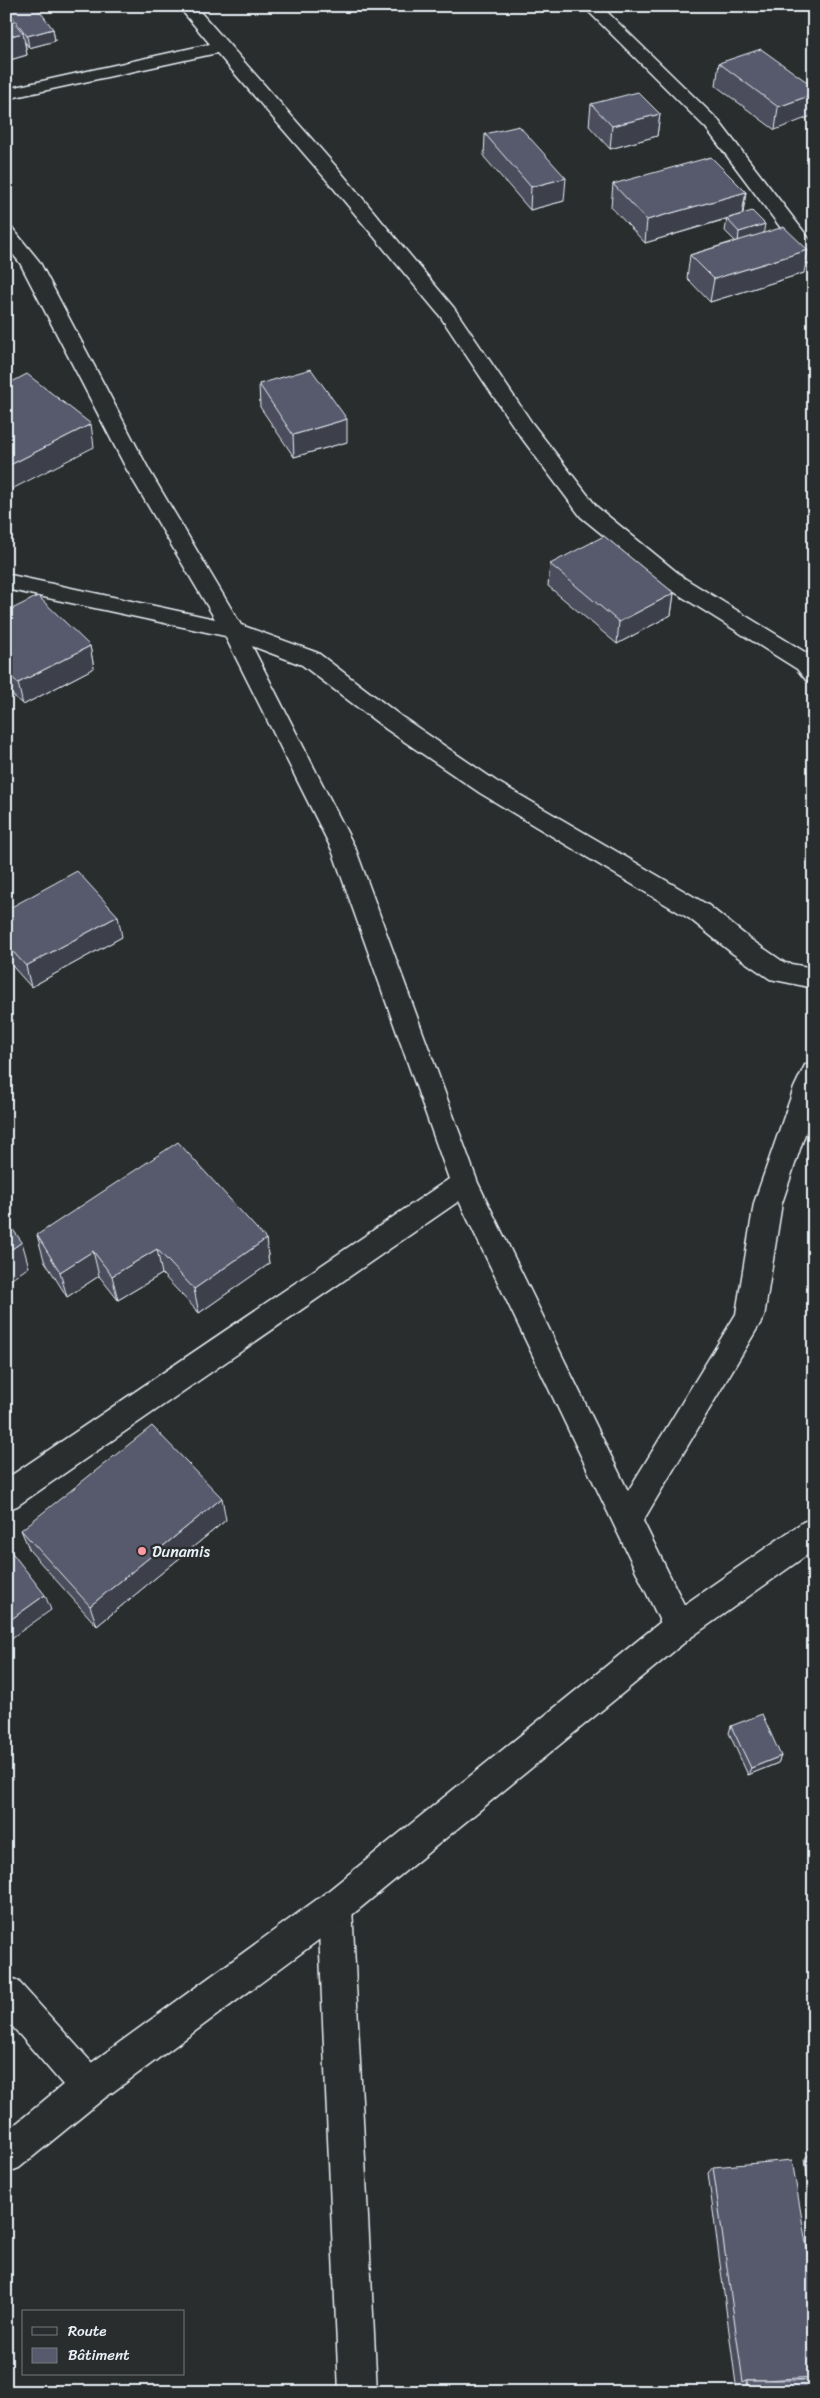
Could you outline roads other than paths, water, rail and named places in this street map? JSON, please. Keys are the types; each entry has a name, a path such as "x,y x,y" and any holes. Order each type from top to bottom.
{"street":[{"path":"186,6 332,174 447,312 525,428 589,512 676,583 805,663 814,674"},
{"path":"591,6 712,124 751,172 814,259"},
{"path":"6,94 221,47"},
{"path":"6,234 28,261 80,356 138,470 232,630 344,850 464,1183 679,1627"},
{"path":"6,581 232,630 310,659 394,723 488,787 699,912 741,946 779,972 814,978"},
{"path":"628,1519 750,1317 768,1203 807,1088 814,1073"},
{"path":"6,1496 464,1183"},
{"path":"6,2155 89,2087 335,1907 679,1627 814,1532"},
{"path":"335,1907 358,2392"},
{"path":"6,1993 89,2087"}],"place":[{"name":"Dunamis","path":"142,1551"}]}
